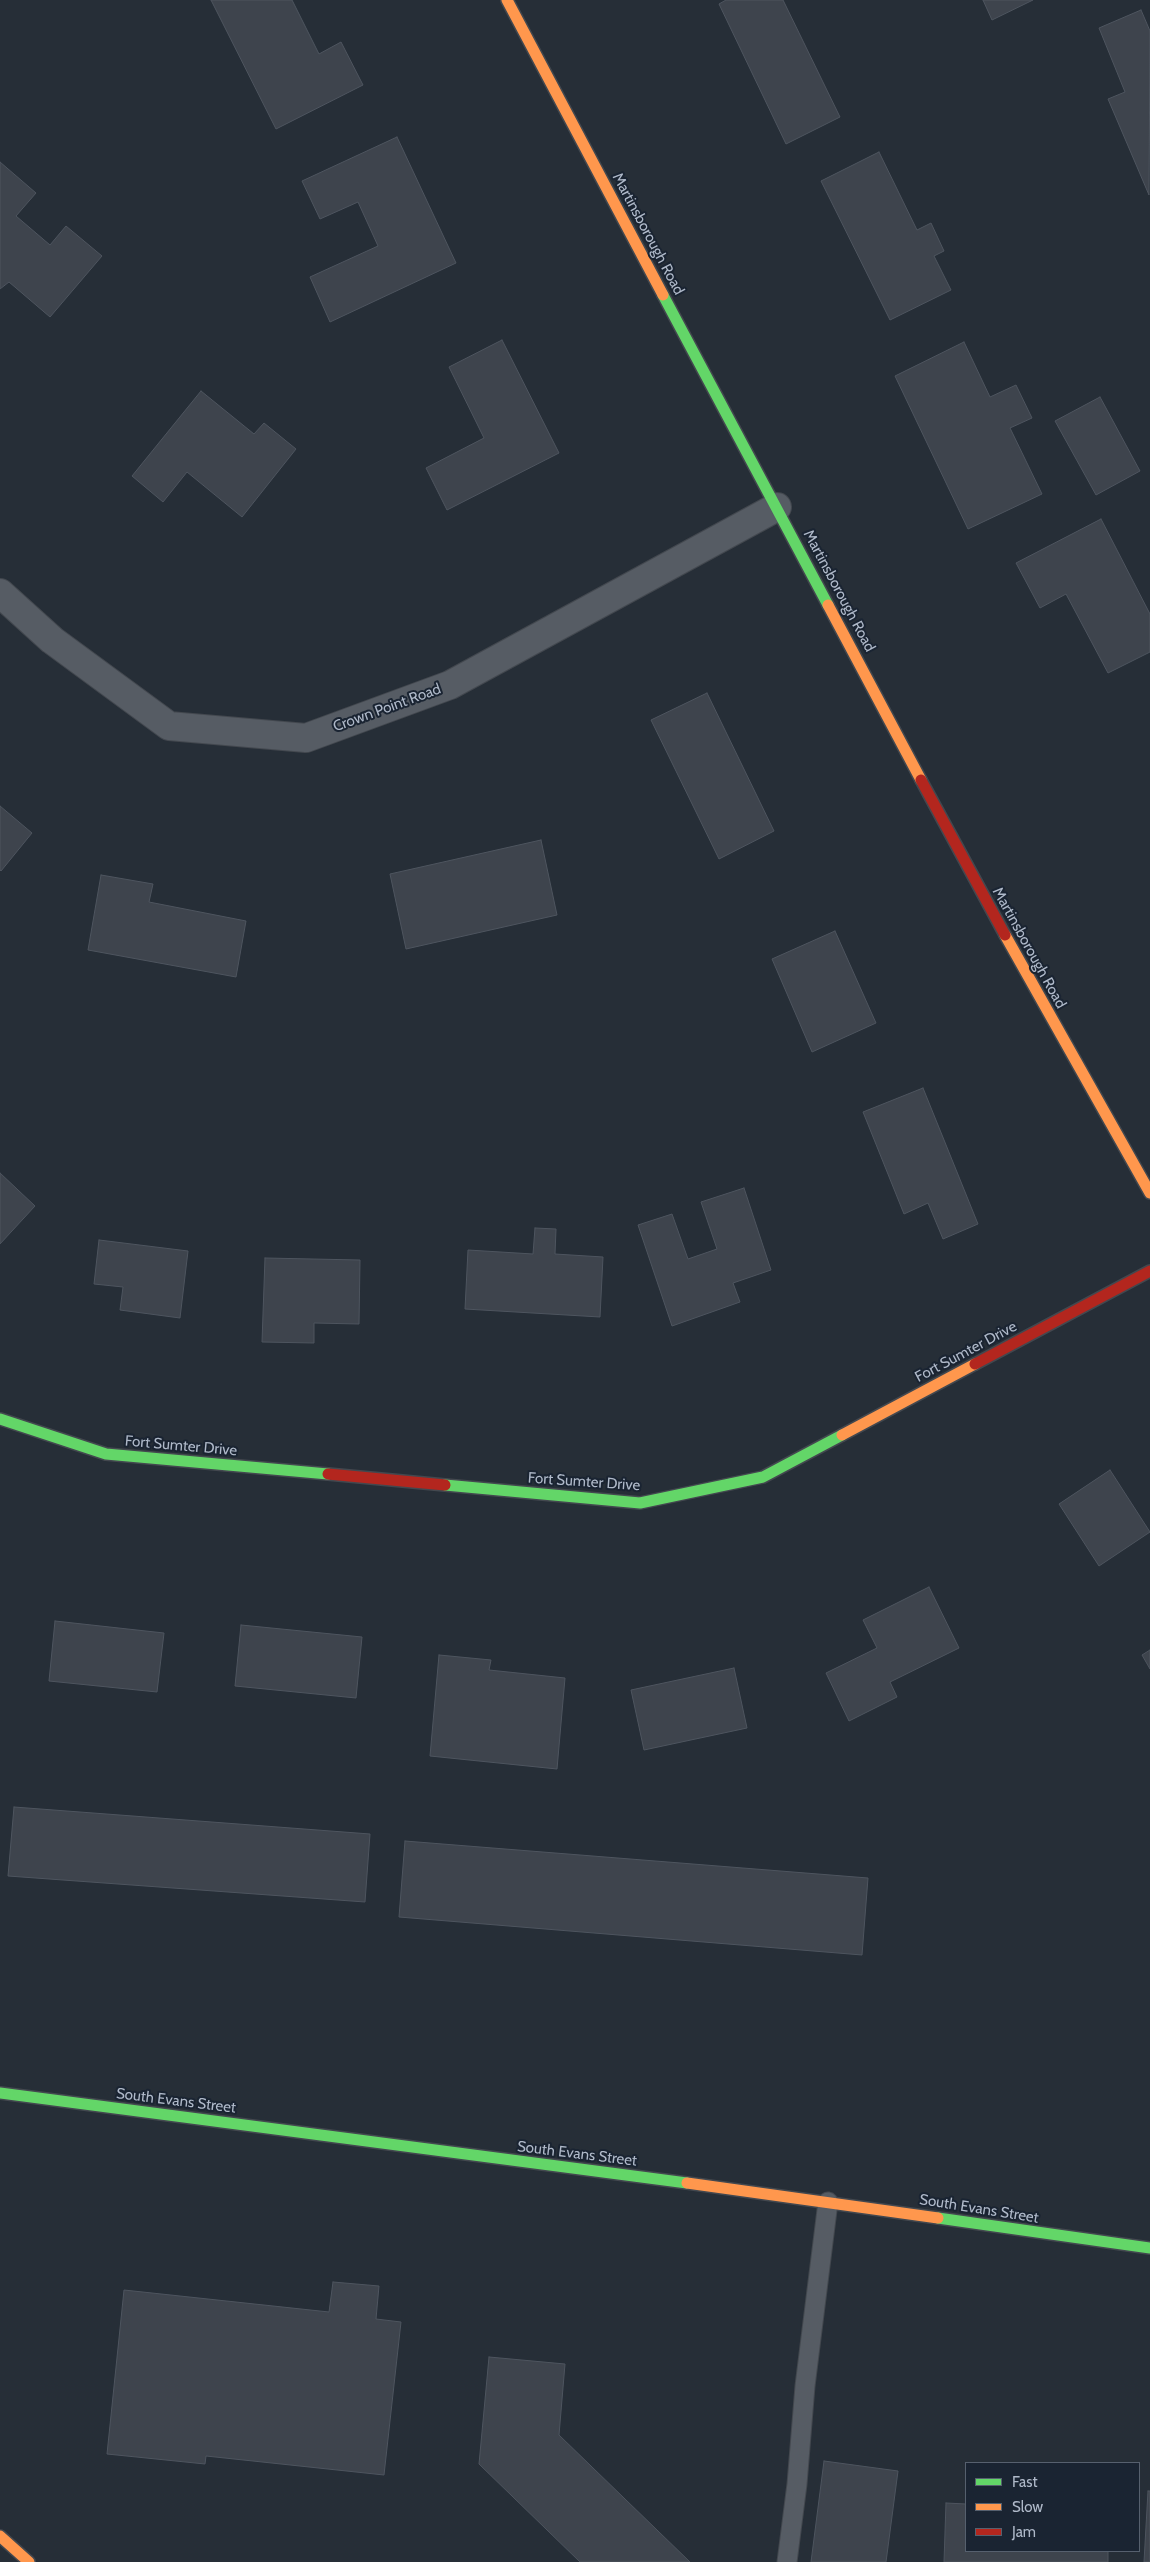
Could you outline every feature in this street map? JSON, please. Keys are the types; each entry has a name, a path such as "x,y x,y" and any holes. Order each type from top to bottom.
{"main road":[{"name":"Martinsborough Road","path":"507,0 976,884 1150,1194"},
{"name":"Fort Sumter Drive","path":"0,1419 106,1454 640,1503 764,1477 1150,1271"},
{"name":"South Evans Street","path":"0,2093 828,2202 1150,2248"},
{"path":"0,2536 29,2562"}],"street":[{"name":"Crown Point Road","path":"0,593 52,640 169,726 306,738 450,685 777,507"}],"lane":[{"path":"787,2562 797,2484 805,2386 828,2202"}],"building":[{"path":"211,0 292,0 319,54 341,42 363,85 276,129"},
{"path":"726,0 783,0 840,117 786,144 719,4"},
{"path":"983,0 1033,0 992,20"},
{"path":"1141,10 1150,31 1149,195 1108,99 1125,92 1099,28"},
{"path":"397,137 456,263 330,322 310,277 378,246 358,202 320,219 302,181"},
{"path":"879,152 917,230 931,223 944,251 934,256 951,290 890,320 821,181"},
{"path":"0,162 36,193 16,216 50,245 66,226 102,256 50,317 9,282 0,289"},
{"path":"502,340 559,453 447,510 426,468 484,438 449,367"},
{"path":"964,342 990,397 1016,385 1032,418 1010,428 1042,494 968,529 895,376"},
{"path":"201,391 254,434 264,423 296,449 242,517 187,472 163,502 132,476"},
{"path":"1100,397 1140,471 1096,495 1055,421"},
{"path":"1101,519 1150,614 1150,652 1108,673 1066,594 1040,608 1016,563"},
{"path":"707,693 774,831 719,859 651,720"},
{"path":"0,806 32,833 1,871 0,870"},
{"path":"541,840 557,915 406,949 390,874"},
{"path":"101,875 153,884 149,902 246,921 236,977 88,950"},
{"path":"835,931 876,1023 812,1052 772,959"},
{"path":"923,1088 978,1224 943,1239 928,1203 904,1214 863,1112"},
{"path":"0,1173 35,1206 0,1244"},
{"path":"744,1188 771,1270 733,1283 740,1302 672,1326 638,1225 672,1214 688,1259 717,1249 701,1202"},
{"path":"535,1228 556,1229 555,1254 603,1257 600,1317 465,1309 468,1250 533,1254"},
{"path":"99,1240 188,1251 180,1318 120,1310 123,1287 94,1284"},
{"path":"265,1258 360,1260 359,1324 314,1323 314,1343 262,1342"},
{"path":"1110,1470 1150,1532 1099,1566 1059,1504"},
{"path":"929,1587 959,1648 890,1682 897,1697 849,1721 826,1673 877,1648 863,1620"},
{"path":"55,1621 164,1633 157,1692 49,1681"},
{"path":"241,1625 362,1637 356,1698 235,1686"},
{"path":"1150,1650 1150,1669 1142,1655"},
{"path":"439,1655 491,1660 489,1670 565,1678 557,1769 430,1756"},
{"path":"734,1668 747,1728 644,1750 631,1690"},
{"path":"14,1807 370,1834 365,1902 8,1876"},
{"path":"405,1841 868,1878 862,1955 399,1917"},
{"path":"333,2282 379,2286 376,2319 401,2322 384,2475 206,2456 205,2464 107,2454 124,2290 329,2312"},
{"path":"489,2357 565,2364 559,2435 690,2562 580,2562 479,2464"},
{"path":"824,2461 898,2471 886,2562 811,2562"},
{"path":"1148,2491 1150,2491 1150,2562 1144,2562"},
{"path":"946,2503 965,2504 965,2552 1108,2552 1108,2562 944,2562"}],"traffic: fast":[{"path":"663,295 828,605"},
{"path":"0,1419 106,1454 328,1474"},
{"path":"445,1485 640,1503 763,1477 842,1435"},
{"path":"0,2093 687,2183"},
{"path":"938,2218 1150,2248"}],"traffic: slow":[{"path":"507,0 663,295"},
{"path":"828,605 921,780"},
{"path":"1005,935 1150,1193"},
{"path":"842,1435 975,1364"},
{"path":"687,2183 938,2218"},
{"path":"0,2536 29,2562"}],"traffic: jam":[{"path":"921,780 1005,935"},
{"path":"975,1364 1150,1271"},
{"path":"328,1474 445,1485"}]}
